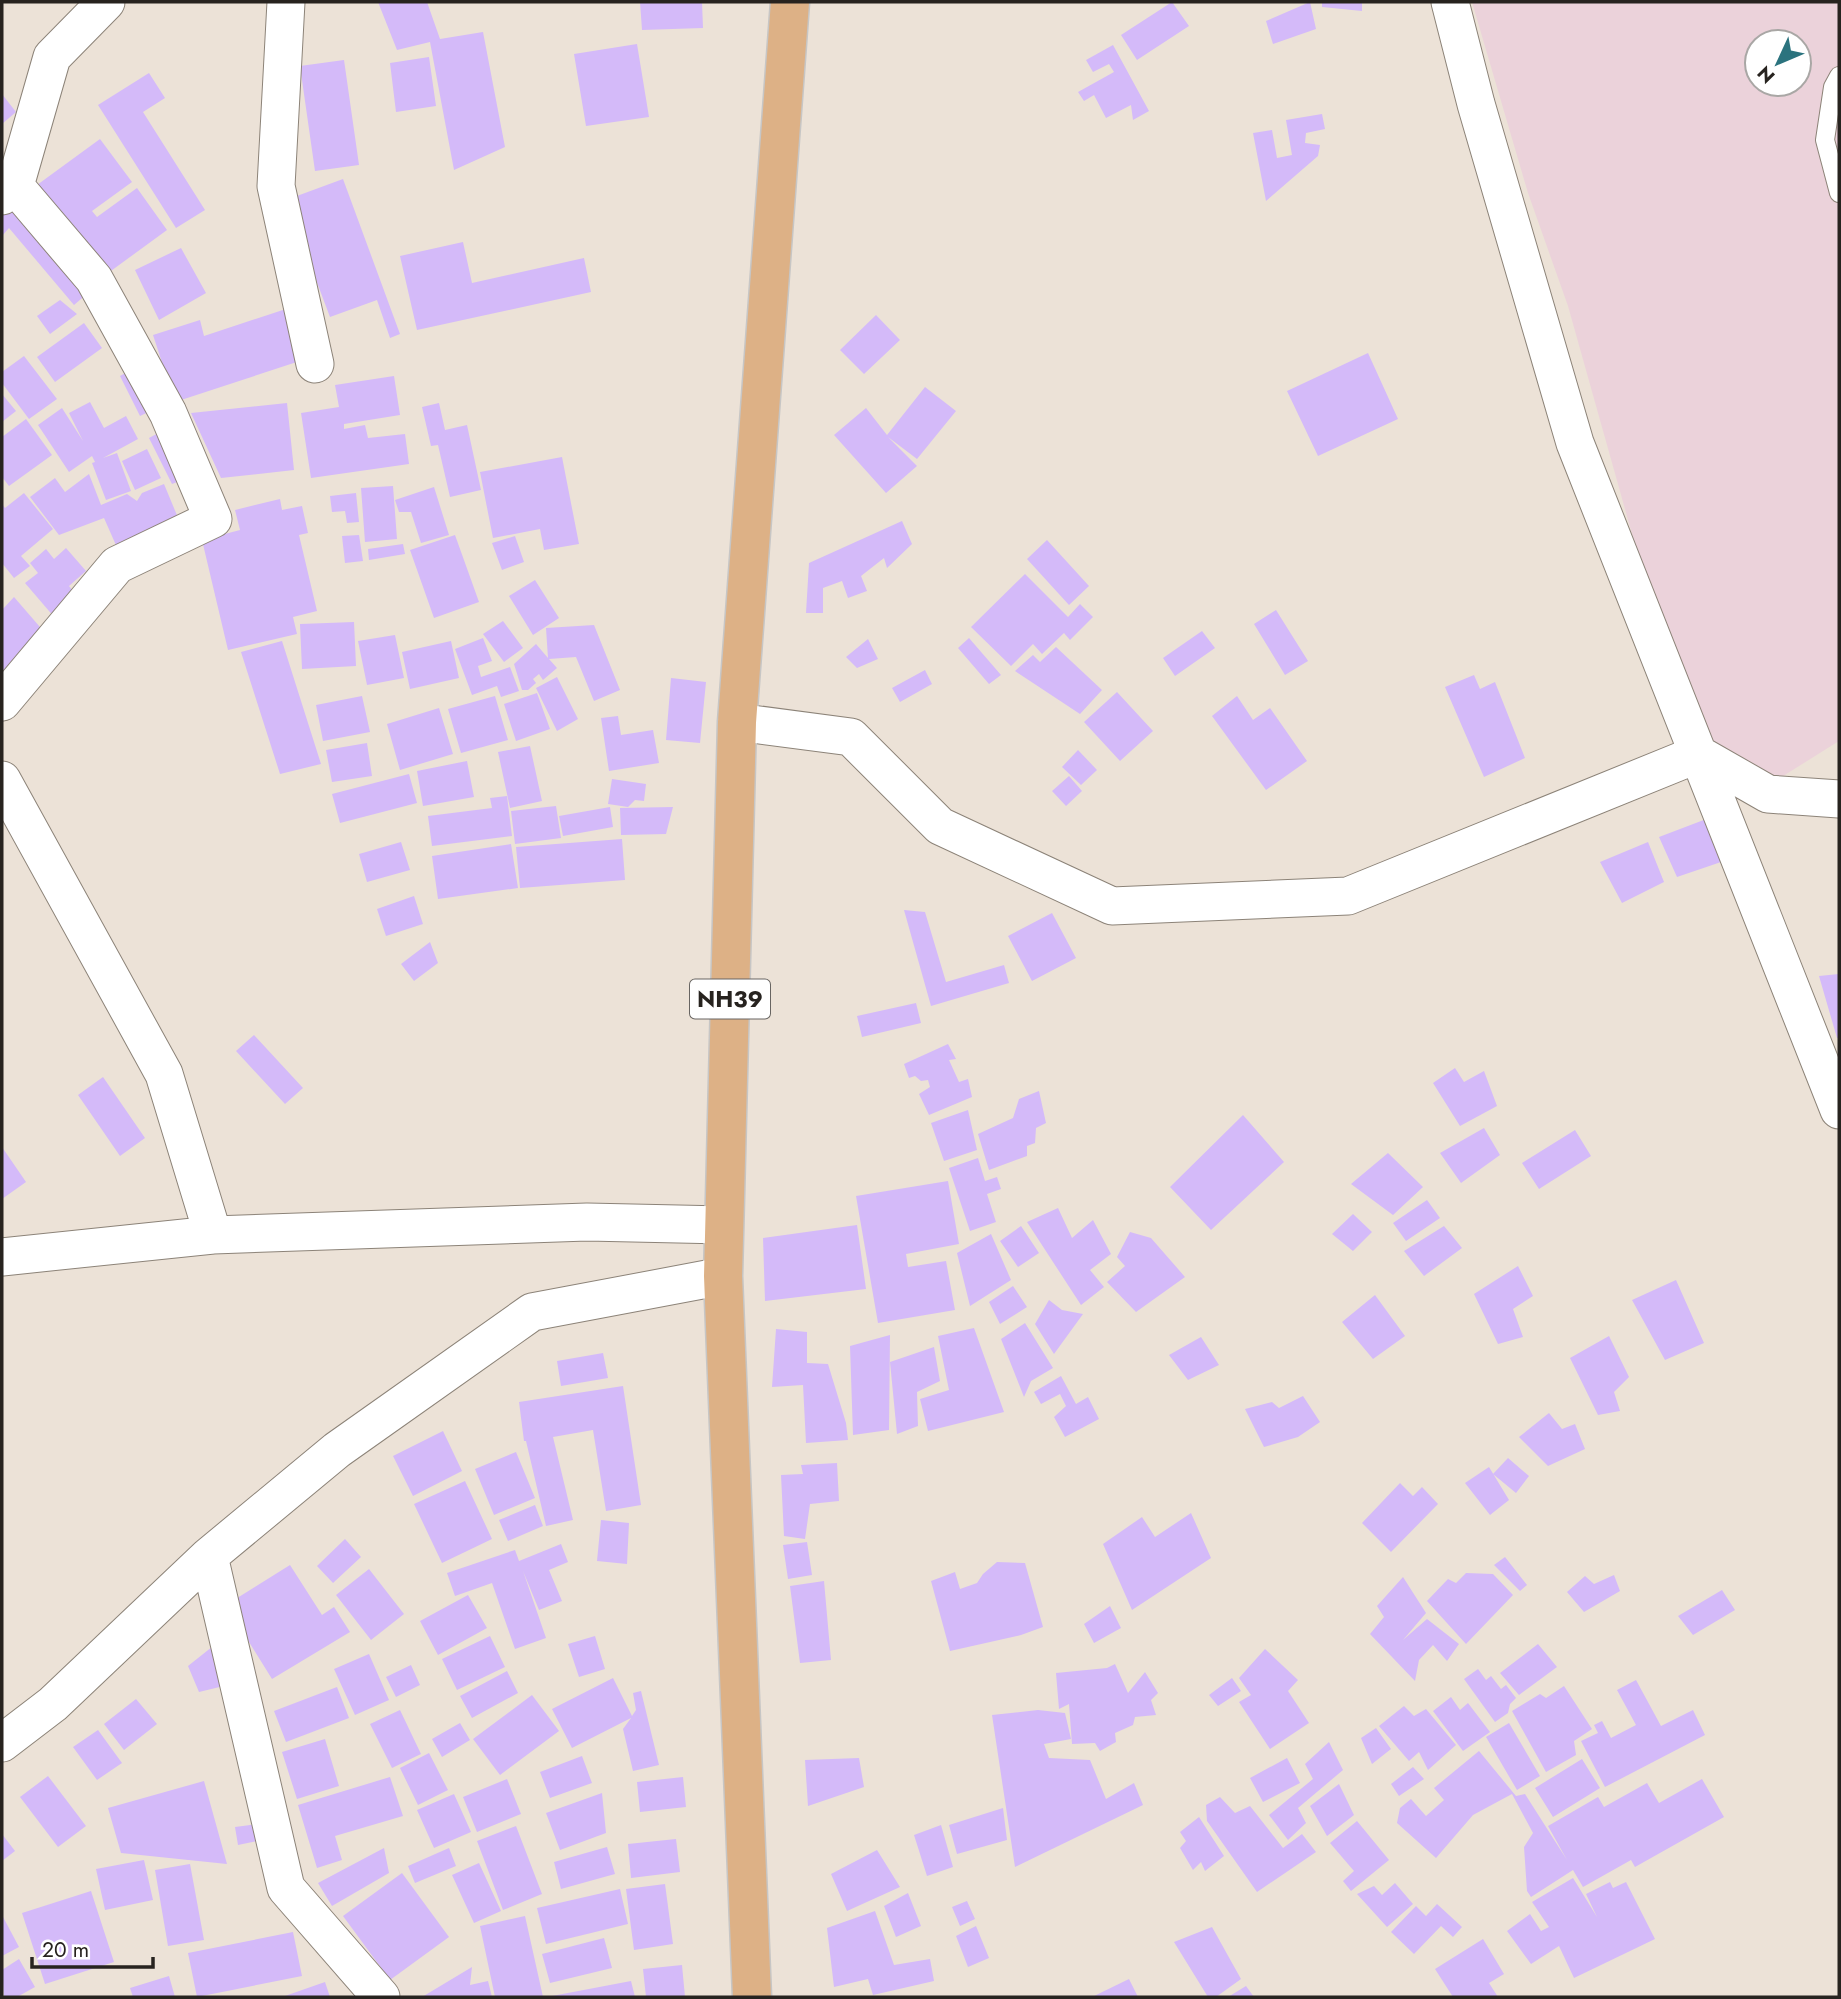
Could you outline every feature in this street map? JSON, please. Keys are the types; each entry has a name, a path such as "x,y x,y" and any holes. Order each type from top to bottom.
{"main road":[{"name":"NH39","path":"752,1997 723,1276 737,722 790,2"}],"street":[{"path":"2,702 117,565 213,519 168,413 94,279 8,191 52,57 106,2"},
{"path":"286,2 276,186 315,364"},
{"path":"1450,2 1476,104 1575,443 1839,1110"},
{"path":"737,722 851,737 940,826 1112,906 1348,896 1698,754"},
{"path":"1698,754 1768,794 1839,799"},
{"path":"2,780 164,1074 214,1235"},
{"path":"2,1257 214,1235 587,1222 724,1225"},
{"path":"2,1743 53,1704 209,1556 337,1450 532,1312 723,1276"},
{"path":"209,1556 286,1888 382,1997"}],"lane":[{"path":"1839,76 1833,87 1825,140 1839,193"}],"shaded area":[{"path":"1472,2 1839,2 1839,741 1772,783 1722,756 1691,721 1648,591 1568,306 1528,193"}],"building":[{"path":"378,2 427,2 440,39 483,32 505,147 454,170 430,42 397,50"},
{"path":"640,2 702,2 703,28 642,30"},
{"path":"1172,2 1189,26 1137,60 1121,35"},
{"path":"1310,2 1316,29 1273,44 1266,21"},
{"path":"1322,2 1362,2 1362,11 1322,7"},
{"path":"637,44 649,117 586,126 574,54"},
{"path":"1113,45 1149,111 1133,120 1131,105 1106,118 1094,95 1084,101 1078,92 1114,72 1109,64 1093,72 1086,60"},
{"path":"429,57 436,106 396,112 390,63"},
{"path":"344,60 359,165 315,171 300,66"},
{"path":"149,73 165,98 143,112 205,210 176,228 98,105"},
{"path":"2,94 16,112 2,124"},
{"path":"1322,114 1325,129 1306,133 1305,143 1320,145 1318,156 1266,201 1253,133 1272,130 1277,158 1292,155 1286,120"},
{"path":"100,139 132,182 92,211 97,217 137,188 167,230 104,276 37,185"},
{"path":"343,179 400,334 390,338 377,300 330,317 286,200"},
{"path":"13,205 23,215 17,221 24,216 88,293 74,305 9,228 2,236 2,217"},
{"path":"463,242 472,283 584,258 591,292 417,330 400,256"},
{"path":"181,248 206,293 159,320 135,270"},
{"path":"60,300 77,314 50,334 37,316"},
{"path":"292,307 309,358 175,402 153,335 200,320 204,336"},
{"path":"876,315 900,340 864,374 840,350"},
{"path":"84,323 102,348 55,382 37,357"},
{"path":"1368,353 1398,419 1318,456 1287,391"},
{"path":"24,356 57,399 29,419 2,383 2,372"},
{"path":"136,367 157,408 140,416 120,376"},
{"path":"394,376 400,415 344,424 344,429 365,425 368,438 405,434 409,464 311,478 301,413 339,407 335,385"},
{"path":"925,387 956,411 917,459 888,437 917,466 886,493 834,435 866,408 887,435"},
{"path":"2,394 16,411 2,422"},
{"path":"90,402 104,428 126,416 138,439 103,458 117,453 131,491 106,500 92,463 95,462 92,456 69,472 38,425 62,408 83,441 69,413"},
{"path":"287,403 294,470 221,478 191,413"},
{"path":"439,403 445,430 467,425 481,490 450,497 438,445 431,446 422,407"},
{"path":"26,419 52,455 9,486 2,477 2,437"},
{"path":"164,430 187,478 172,484 149,438"},
{"path":"147,449 161,478 135,490 122,461"},
{"path":"562,457 579,544 544,550 540,529 493,538 480,472"},
{"path":"89,474 101,505 127,494 137,501 142,493 164,484 181,525 119,552 104,518 59,535 30,497 55,478 65,492"},
{"path":"393,486 397,539 365,542 361,488"},
{"path":"434,487 449,535 421,543 411,512 399,512 395,500"},
{"path":"24,493 53,529 21,556 30,566 14,578 2,563 2,504 5,508"},
{"path":"356,493 359,522 347,523 345,511 332,512 330,496"},
{"path":"280,499 282,510 302,506 308,533 299,535 317,611 293,617 297,634 228,650 202,540 240,530 235,510"},
{"path":"902,521 912,544 887,568 884,558 861,576 867,591 848,598 842,581 823,588 823,613 806,613 809,563"},
{"path":"359,535 363,561 345,563 342,536"},
{"path":"455,535 479,602 434,618 410,550"},
{"path":"515,536 524,562 502,570 492,543"},
{"path":"1047,540 1089,586 1069,605 1027,559"},
{"path":"403,544 405,554 369,560 368,549"},
{"path":"66,548 86,571 69,586 78,598 55,618 25,583 38,573 30,563 46,549 54,559"},
{"path":"1025,574 1068,617 1080,604 1093,617 1070,640 1064,633 1042,654 1033,644 1011,666 971,627"},
{"path":"535,580 559,618 533,635 509,596"},
{"path":"14,597 46,634 2,681 2,610"},
{"path":"1276,610 1308,661 1285,675 1254,624"},
{"path":"503,621 523,648 504,662 483,634"},
{"path":"354,622 356,666 302,669 300,624"},
{"path":"594,625 620,690 594,701 576,657 549,659 557,668 543,680 539,674 533,679 536,683 528,690 522,690 514,664 536,644 548,658 546,628"},
{"path":"1202,631 1215,648 1175,676 1163,658"},
{"path":"395,635 404,678 367,685 358,641"},
{"path":"483,638 492,661 478,666 481,677 510,667 519,691 501,697 497,686 472,695 455,649"},
{"path":"969,638 1001,675 989,684 958,648"},
{"path":"868,639 878,659 857,668 846,657"},
{"path":"282,641 321,764 280,774 241,652"},
{"path":"451,641 459,678 410,689 402,652"},
{"path":"1056,647 1102,690 1080,714 1015,671 1033,655 1040,662"},
{"path":"925,670 932,684 900,702 892,688"},
{"path":"1474,675 1480,689 1495,682 1525,758 1484,777 1445,687"},
{"path":"557,677 578,719 557,731 536,688"},
{"path":"671,678 706,682 700,743 666,740"},
{"path":"1117,692 1153,731 1120,761 1084,722"},
{"path":"537,693 550,729 516,741 504,704"},
{"path":"362,696 370,732 323,741 316,705"},
{"path":"495,696 508,740 461,753 448,709"},
{"path":"1237,696 1253,720 1270,708 1307,761 1266,790 1212,716"},
{"path":"439,708 453,754 400,770 387,724"},
{"path":"618,716 621,735 653,730 659,763 609,771 601,718"},
{"path":"367,743 372,776 332,782 326,750"},
{"path":"530,746 542,801 510,808 498,752"},
{"path":"1078,750 1097,770 1081,785 1062,767"},
{"path":"467,761 474,797 423,806 417,771"},
{"path":"409,774 417,803 340,823 332,794"},
{"path":"1069,776 1082,791 1066,806 1052,791"},
{"path":"612,779 646,784 644,801 635,800 628,807 608,804"},
{"path":"507,796 512,836 432,846 428,816 492,808 490,798"},
{"path":"556,806 561,838 515,844 511,811"},
{"path":"610,807 613,827 563,836 559,816"},
{"path":"673,807 666,834 621,835 620,808"},
{"path":"1709,818 1724,861 1677,877 1659,837"},
{"path":"622,839 625,880 520,888 516,847"},
{"path":"401,842 410,870 367,882 359,854"},
{"path":"1648,842 1664,882 1622,903 1600,862"},
{"path":"511,844 518,888 438,899 432,856"},
{"path":"414,896 423,924 386,936 377,909"},
{"path":"904,910 925,912 946,982 1004,965 1009,983 931,1006"},
{"path":"1052,913 1076,958 1032,981 1008,936"},
{"path":"430,942 438,963 414,981 401,964"},
{"path":"1839,974 1839,1038 1837,1038 1819,976"},
{"path":"916,1003 921,1023 862,1037 857,1016"},
{"path":"254,1035 303,1088 285,1104 236,1051"},
{"path":"948,1044 956,1059 949,1060 959,1082 968,1079 972,1097 929,1115 919,1094 930,1087 928,1080 921,1081 915,1076 909,1078 904,1064"},
{"path":"1455,1068 1464,1082 1484,1071 1497,1106 1460,1126 1433,1083"},
{"path":"103,1077 145,1138 120,1156 78,1095"},
{"path":"1039,1091 1046,1123 1036,1128 1035,1143 1027,1146 1027,1156 989,1170 978,1134 1013,1118 1019,1099"},
{"path":"968,1110 977,1150 944,1161 931,1123"},
{"path":"1243,1115 1284,1162 1211,1230 1170,1187"},
{"path":"1484,1128 1500,1155 1461,1183 1440,1153"},
{"path":"1575,1130 1591,1156 1539,1189 1522,1163"},
{"path":"2,1147 26,1182 2,1199"},
{"path":"1388,1153 1423,1187 1393,1215 1351,1184"},
{"path":"978,1158 985,1181 997,1177 1001,1189 987,1194 996,1222 970,1231 949,1168"},
{"path":"948,1181 959,1244 906,1254 908,1267 946,1261 955,1310 878,1323 856,1196"},
{"path":"1427,1200 1440,1218 1406,1241 1393,1223"},
{"path":"1058,1208 1072,1238 1093,1220 1111,1254 1090,1270 1104,1287 1081,1305 1027,1222"},
{"path":"1353,1214 1372,1232 1353,1251 1332,1234"},
{"path":"857,1225 866,1289 765,1301 763,1238"},
{"path":"1021,1226 1039,1253 1018,1267 1000,1241"},
{"path":"1444,1226 1462,1248 1424,1276 1404,1251"},
{"path":"1130,1232 1151,1238 1185,1277 1136,1312 1107,1282 1125,1266 1117,1257"},
{"path":"991,1234 1011,1280 970,1306 957,1253"},
{"path":"1518,1266 1533,1296 1513,1309 1523,1337 1498,1344 1474,1294"},
{"path":"1676,1280 1704,1343 1665,1360 1632,1300"},
{"path":"1013,1286 1027,1307 1000,1324 989,1302"},
{"path":"1375,1295 1405,1336 1373,1359 1342,1322"},
{"path":"1049,1300 1062,1310 1083,1314 1054,1354 1035,1324"},
{"path":"1025,1323 1053,1368 1031,1381 1024,1397 1001,1339"},
{"path":"974,1328 1004,1412 928,1431 920,1399 949,1390 938,1336"},
{"path":"776,1329 807,1332 807,1363 828,1364 846,1423 848,1440 806,1443 803,1385 772,1387"},
{"path":"890,1335 889,1430 853,1435 850,1346"},
{"path":"1609,1336 1629,1377 1614,1392 1620,1411 1598,1415 1570,1358"},
{"path":"1201,1337 1219,1365 1188,1380 1169,1355"},
{"path":"934,1347 940,1381 917,1392 918,1426 897,1434 890,1362"},
{"path":"603,1353 608,1378 561,1386 557,1361"},
{"path":"1061,1376 1076,1404 1088,1397 1099,1419 1065,1437 1054,1417 1066,1406 1060,1394 1041,1404 1034,1392"},
{"path":"623,1386 641,1505 606,1511 593,1430 553,1437 573,1520 546,1526 524,1441 519,1402"},
{"path":"1303,1396 1320,1422 1298,1437 1264,1447 1245,1409 1272,1402 1279,1408"},
{"path":"1549,1413 1562,1429 1575,1424 1585,1449 1548,1466 1519,1437"},
{"path":"443,1431 462,1471 413,1496 393,1456"},
{"path":"516,1452 535,1498 494,1515 475,1469"},
{"path":"1508,1458 1529,1476 1516,1493 1493,1474"},
{"path":"837,1463 839,1501 810,1504 805,1539 784,1536 781,1475 803,1474 801,1465"},
{"path":"1489,1467 1509,1500 1490,1515 1465,1483"},
{"path":"465,1481 492,1539 442,1563 414,1504"},
{"path":"1400,1483 1413,1496 1422,1487 1438,1504 1391,1552 1362,1523"},
{"path":"535,1505 543,1526 508,1541 499,1520"},
{"path":"1191,1513 1211,1558 1132,1610 1103,1544 1142,1517 1155,1537"},
{"path":"601,1520 629,1523 627,1564 597,1561"},
{"path":"345,1539 361,1557 333,1583 317,1566"},
{"path":"807,1542 812,1575 788,1579 783,1545"},
{"path":"561,1544 568,1562 549,1570 562,1601 539,1610 523,1571 546,1638 515,1649 492,1583 455,1596 447,1573 515,1550 519,1561"},
{"path":"1505,1557 1527,1585 1520,1591 1494,1565"},
{"path":"997,1562 1025,1563 1043,1627 1021,1635 950,1651 931,1581 955,1572 960,1589 977,1583"},
{"path":"290,1565 322,1615 334,1607 350,1632 272,1679 226,1605"},
{"path":"369,1569 404,1614 371,1640 336,1595"},
{"path":"1466,1573 1493,1574 1513,1595 1466,1644 1427,1601 1448,1579 1456,1583"},
{"path":"1614,1575 1620,1591 1584,1612 1567,1592 1585,1576 1594,1584"},
{"path":"1403,1577 1426,1613 1403,1640 1427,1619 1459,1644 1447,1661 1433,1645 1419,1660 1415,1681 1370,1634 1384,1617 1377,1606"},
{"path":"824,1581 831,1660 800,1663 790,1586"},
{"path":"1722,1590 1735,1610 1693,1635 1678,1616"},
{"path":"468,1595 487,1628 438,1655 420,1621"},
{"path":"1110,1606 1121,1628 1094,1643 1084,1624"},
{"path":"490,1636 505,1667 457,1690 442,1659"},
{"path":"595,1636 605,1669 579,1677 568,1644"},
{"path":"222,1639 232,1684 199,1692 188,1666"},
{"path":"1538,1644 1557,1667 1519,1695 1500,1673"},
{"path":"1265,1649 1298,1680 1288,1691 1309,1723 1270,1749 1239,1702 1251,1695 1239,1678"},
{"path":"369,1654 389,1700 355,1715 334,1669"},
{"path":"1115,1664 1128,1693 1145,1672 1158,1693 1151,1700 1156,1715 1135,1717 1133,1725 1115,1733 1116,1742 1100,1751 1095,1743 1072,1744 1069,1704 1059,1709 1056,1673 1107,1668"},
{"path":"411,1665 420,1685 396,1697 386,1677"},
{"path":"1478,1669 1486,1680 1491,1676 1501,1689 1506,1685 1516,1698 1510,1704 1508,1713 1495,1722 1464,1679"},
{"path":"507,1671 518,1693 472,1718 460,1696"},
{"path":"613,1678 632,1716 636,1710 633,1693 641,1691 659,1765 633,1771 623,1729 631,1718 572,1748 552,1709"},
{"path":"1232,1678 1241,1691 1218,1706 1209,1695"},
{"path":"1636,1680 1661,1726 1693,1710 1705,1735 1605,1787 1581,1741 1598,1733 1594,1725 1602,1721 1611,1738 1636,1725 1617,1690"},
{"path":"1564,1686 1592,1729 1574,1741 1576,1755 1546,1772 1512,1711 1540,1694 1546,1698"},
{"path":"337,1687 349,1718 286,1742 274,1711"},
{"path":"532,1695 559,1731 500,1775 473,1739"},
{"path":"1451,1697 1460,1710 1468,1703 1490,1732 1463,1751 1433,1711"},
{"path":"136,1699 157,1724 124,1750 104,1724"},
{"path":"1404,1706 1414,1716 1426,1709 1456,1745 1428,1770 1419,1752 1409,1761 1379,1726"},
{"path":"400,1710 421,1754 392,1768 370,1724"},
{"path":"1038,1710 1065,1713 1071,1739 1044,1744 1049,1758 1090,1760 1106,1799 1134,1783 1143,1805 1015,1867 992,1715"},
{"path":"460,1723 470,1740 442,1757 432,1739"},
{"path":"1509,1723 1540,1776 1517,1790 1486,1737"},
{"path":"1376,1728 1391,1749 1372,1764 1361,1738"},
{"path":"98,1730 122,1763 97,1780 73,1747"},
{"path":"325,1739 339,1786 297,1799 282,1752"},
{"path":"1329,1742 1343,1770 1298,1808 1306,1823 1288,1840 1269,1815 1313,1779 1305,1764"},
{"path":"1479,1751 1516,1796 1525,1794 1567,1860 1548,1826 1598,1797 1604,1807 1647,1783 1659,1803 1702,1779 1724,1817 1635,1867 1631,1860 1583,1887 1573,1870 1531,1897 1527,1891 1524,1847 1533,1833 1512,1794 1473,1815 1436,1858 1397,1823 1400,1808 1411,1799 1426,1816 1444,1800 1434,1788"},
{"path":"429,1753 448,1790 418,1805 400,1768"},
{"path":"582,1756 592,1783 550,1798 540,1772"},
{"path":"859,1758 864,1787 808,1806 805,1760"},
{"path":"1287,1758 1300,1783 1263,1802 1250,1778"},
{"path":"1582,1759 1600,1788 1553,1817 1535,1788"},
{"path":"1413,1767 1424,1779 1399,1796 1391,1784"},
{"path":"48,1776 86,1826 58,1847 20,1797"},
{"path":"390,1777 403,1816 335,1836 342,1860 317,1868 298,1805"},
{"path":"683,1777 686,1807 640,1812 637,1782"},
{"path":"507,1779 521,1814 477,1832 463,1797"},
{"path":"204,1781 227,1864 121,1853 108,1808"},
{"path":"1339,1784 1354,1815 1327,1836 1310,1806"},
{"path":"602,1793 606,1833 560,1850 546,1813"},
{"path":"454,1794 471,1832 434,1848 417,1810"},
{"path":"1220,1797 1235,1813 1250,1806 1283,1848 1302,1834 1316,1852 1257,1892 1207,1821 1206,1805"},
{"path":"1003,1808 1007,1840 957,1854 949,1825"},
{"path":"1199,1817 1224,1856 1205,1871 1201,1862 1193,1870 1180,1848 1186,1841 1180,1832"},
{"path":"1357,1821 1389,1860 1351,1891 1343,1881 1354,1871 1330,1843"},
{"path":"266,1823 271,1838 238,1845 235,1827"},
{"path":"941,1825 953,1867 927,1876 914,1835"},
{"path":"516,1826 542,1894 503,1910 477,1841"},
{"path":"2,1834 15,1851 2,1861"},
{"path":"676,1839 680,1872 631,1878 628,1844"},
{"path":"607,1847 615,1874 561,1889 554,1862"},
{"path":"384,1848 389,1873 332,1906 318,1883"},
{"path":"449,1848 456,1866 415,1883 408,1866"},
{"path":"877,1850 900,1887 847,1911 831,1874"},
{"path":"144,1860 153,1900 105,1910 96,1869"},
{"path":"479,1863 501,1911 474,1923 452,1875"},
{"path":"190,1864 204,1940 168,1946 155,1870"},
{"path":"402,1873 449,1937 390,1980 343,1916"},
{"path":"1573,1878 1597,1917 1586,1894 1610,1882 1613,1888 1626,1882 1655,1939 1574,1978 1559,1946 1531,1964 1507,1931 1530,1914 1541,1931 1549,1927 1532,1902"},
{"path":"1395,1883 1413,1904 1387,1927 1357,1894 1374,1886 1382,1895"},
{"path":"665,1884 673,1944 634,1950 626,1889"},
{"path":"620,1889 628,1924 546,1944 537,1908"},
{"path":"91,1891 114,1962 45,1984 22,1913"},
{"path":"908,1893 921,1926 896,1937 884,1906"},
{"path":"967,1901 975,1919 960,1926 952,1907"},
{"path":"1437,1904 1462,1927 1453,1937 1441,1926 1414,1954 1391,1932 1416,1906 1426,1916"},
{"path":"875,1911 894,1965 930,1959 934,1981 873,1995 868,1979 834,1987 827,1928"},
{"path":"2,1915 19,1947 2,1956"},
{"path":"525,1916 543,1997 495,1997 480,1926"},
{"path":"976,1926 989,1958 968,1967 956,1936"},
{"path":"1212,1927 1241,1979 1216,1997 1208,1997 1174,1942"},
{"path":"293,1932 302,1976 197,1997 188,1953"},
{"path":"604,1938 612,1968 550,1983 542,1954"},
{"path":"1483,1939 1504,1974 1489,1983 1498,1997 1453,1997 1435,1969"},
{"path":"19,1959 35,1987 17,1997 4,1997 2,1970"},
{"path":"682,1965 685,1997 646,1997 643,1969"},
{"path":"472,1967 470,1985 488,1981 492,1997 422,1997"},
{"path":"169,1976 175,1997 133,1997 130,1988"},
{"path":"1129,1979 1138,1997 1092,1997"},
{"path":"631,1981 635,1997 552,1997 552,1996"},
{"path":"325,1982 330,1997 282,1997"},
{"path":"1246,1986 1254,1997 1228,1997"}]}
